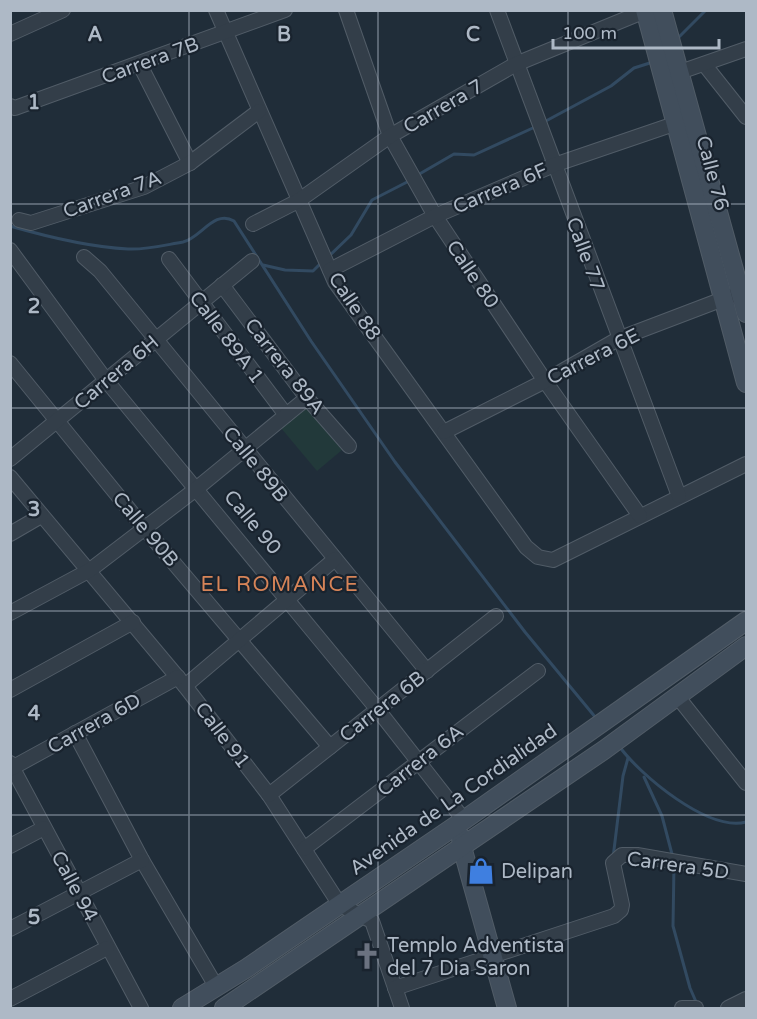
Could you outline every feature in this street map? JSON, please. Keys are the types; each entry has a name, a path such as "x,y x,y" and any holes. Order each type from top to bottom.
{"main road":[{"name":"Calle 76","path":"651,11 680,72 737,293 747,383"},
{"name":"Calle 76","path":"651,11 676,123 737,293 747,312"},
{"name":"Avenida de La Cordialidad","path":"182,1008 217,988 467,819 747,621"},
{"path":"224,1008 363,916 604,750 747,646"},
{"path":"467,819 462,832 462,848 507,1008"}],"street":[{"path":"10,34 63,10"},
{"name":"Calle 88","path":"216,10 335,282 526,547 538,557 553,560 640,516"},
{"name":"Carrera 7B","path":"12,108 140,65 285,10"},
{"name":"Calle 80","path":"346,10 390,136 435,216 544,381 640,516"},
{"name":"Calle 77","path":"497,10 618,339 679,496"},
{"name":"Carrera 7","path":"253,224 298,201 390,136 516,64 651,11"},
{"path":"680,72 747,49"},
{"path":"704,64 747,117"},
{"path":"140,65 190,163"},
{"name":"Carrera 7A","path":"19,220 31,223 144,187 190,163 260,111"},
{"name":"Carrera 6F","path":"330,270 435,216 554,165 676,123"},
{"name":"Calle 90","path":"10,250 105,379 467,819"},
{"name":"Calle 89B","path":"84,257 100,271 244,450 427,671"},
{"name":"Calle 89A 1","path":"169,259 286,415"},
{"path":"222,285 252,261"},
{"name":"Carrera 6H","path":"10,459 222,285"},
{"name":"Carrera 89A","path":"222,285 307,398 350,446"},
{"name":"Carrera 6E","path":"444,432 544,381 618,339 737,293"},
{"name":"Calle 90B","path":"10,363 145,529 330,747"},
{"path":"10,613 90,570 196,489 307,398"},
{"path":"640,516 747,464"},
{"name":"Calle 91","path":"10,477 182,681 269,795 340,904 372,921 402,1008"},
{"path":"10,534 41,516"},
{"name":"Carrera 6D","path":"11,767 182,681 240,640 335,559"},
{"name":"Carrera 6B","path":"269,795 496,616"},
{"path":"10,690 133,622"},
{"name":"Carrera 6A","path":"304,849 538,671"},
{"path":"677,696 747,783"},
{"path":"75,733 142,861 217,988"},
{"name":"Calle 94","path":"11,767 141,1008"},
{"path":"10,846 44,828"},
{"name":"Carrera 5D","path":"492,957 607,920 621,910 614,863 617,857 627,854 747,874"},
{"path":"10,929 142,861"},
{"path":"10,999 107,948"},
{"path":"395,988 492,957"},
{"path":"728,1008 747,999"}],"green space":[{"path":"306,407 342,450 317,471 281,428"}],"waterway":[{"path":"677,39 706,10"},
{"path":"544,122 611,86 634,68 653,62"},
{"path":"416,176 454,154 474,155 535,127"},
{"path":"328,257 351,235 372,200 411,180"},
{"path":"10,226 83,244 135,249 183,242 214,221 227,218 234,221 311,341 395,462 525,632 596,718"},
{"path":"263,265 285,270 313,271 321,263"},
{"path":"619,746 642,772 676,799 713,818 730,823 746,822"},
{"path":"613,858 623,776 628,758"},
{"path":"644,777 662,816 673,858"},
{"path":"674,865 673,926 690,988 697,1004"}],"place":[{"name":"Delipan","path":"481,871"},
{"name":"Templo Adventista del 7 Dia Saron","path":"367,956"}],"district":[{"name":"EL ROMANCE","path":"280,584"}]}
